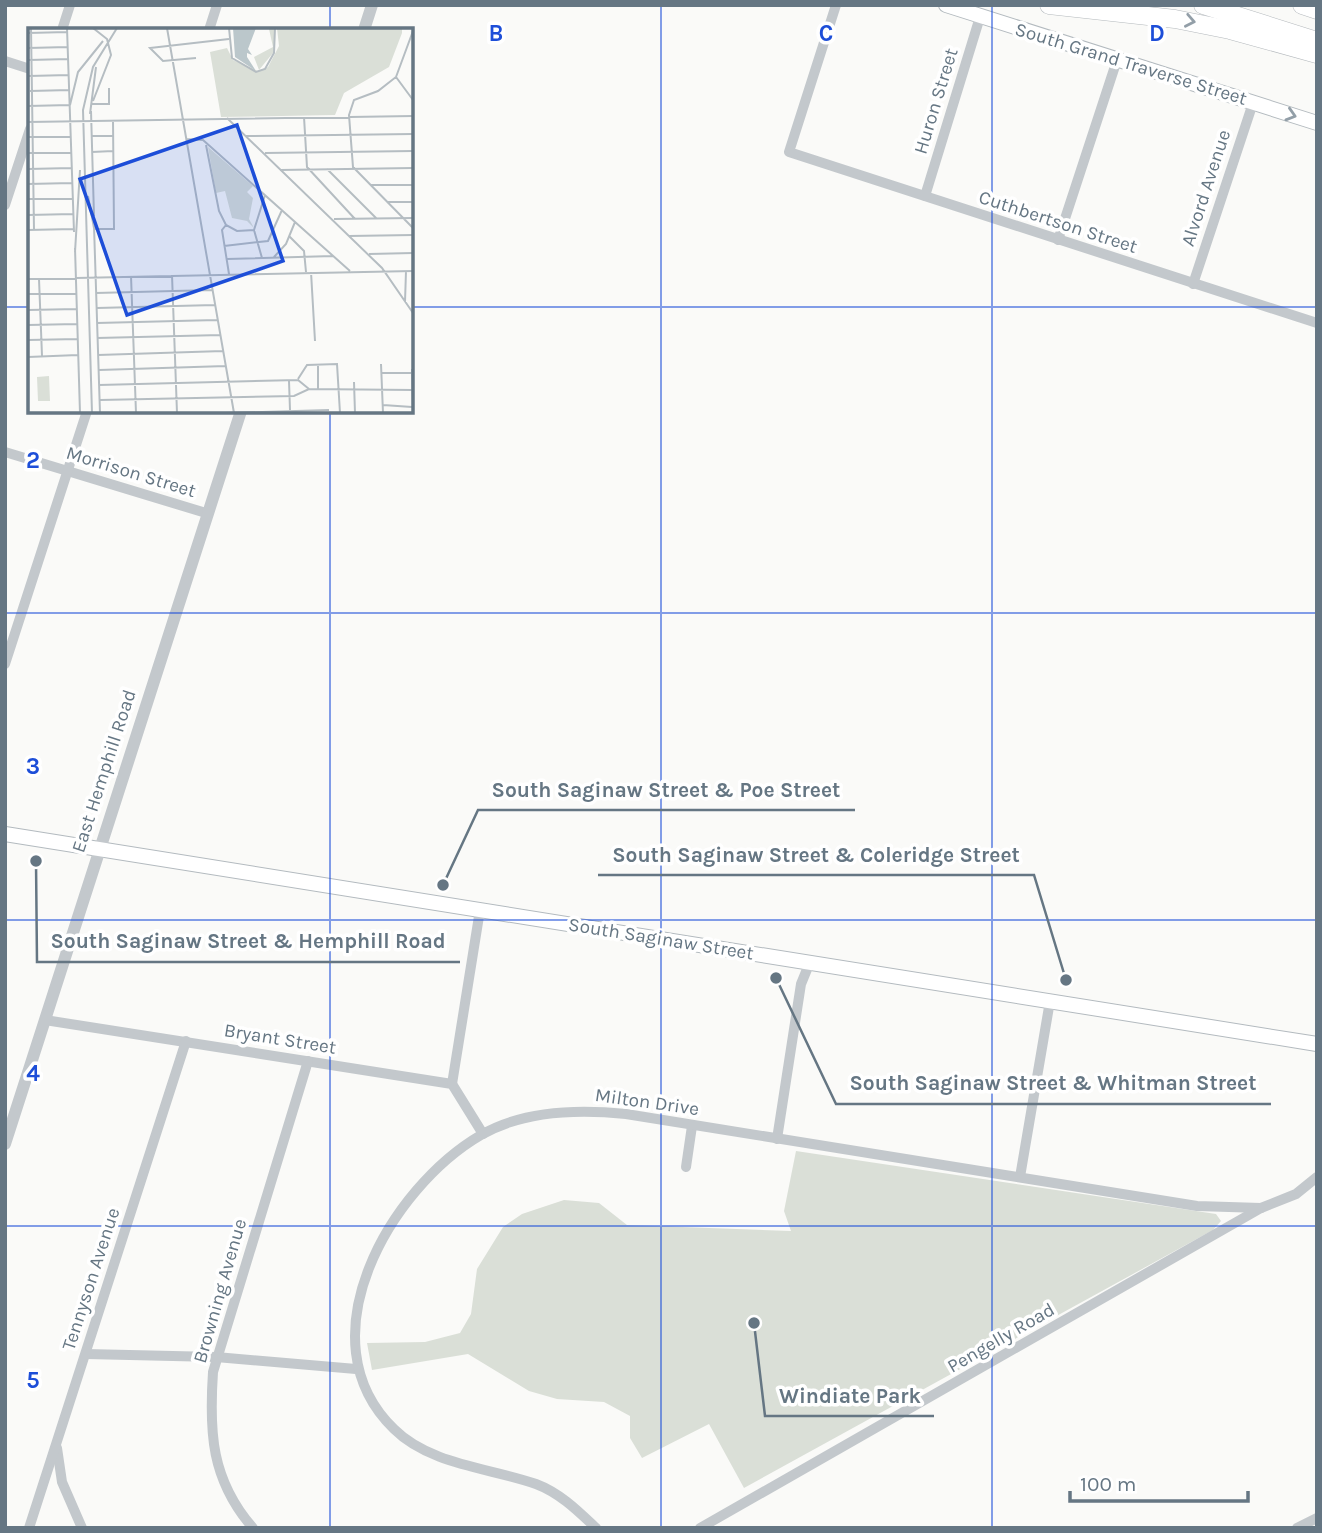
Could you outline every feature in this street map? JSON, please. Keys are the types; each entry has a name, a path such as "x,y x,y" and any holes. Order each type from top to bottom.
{"highway":[{"path":"1049,5 1184,20 1317,54"},
{"path":"1203,5 1317,41"},
{"path":"1302,5 1317,10"}],"main road":[{"name":"South Grand Traverse Street","path":"946,5 1317,123"},
{"name":"South Saginaw Street","path":"5,834 1317,1044"}],"street":[{"path":"63,28 70,5"},
{"path":"210,28 217,5"},
{"path":"365,28 372,5"},
{"name":"Cuthbertson Street","path":"836,5 789,152 1317,323"},
{"name":"Huron Street","path":"925,196 981,17"},
{"path":"1058,240 1117,60"},
{"path":"5,61 28,68"},
{"name":"Alvord Avenue","path":"1194,284 1253,103"},
{"path":"5,205 28,136"},
{"path":"5,664 86,413"},
{"name":"East Hemphill Road","path":"5,1144 240,413"},
{"name":"Morrison Street","path":"5,452 206,513"},
{"path":"480,910 452,1084 483,1134"},
{"path":"777,1139 801,984 810,962"},
{"path":"1020,1177 1050,1001"},
{"name":"Bryant Street","path":"45,1020 452,1084"},
{"name":"Tennyson Avenue","path":"29,1528 186,1041"},
{"name":"Browning Avenue","path":"253,1528 228,1493 216,1461 210,1426 216,1357 309,1061"},
{"name":"Milton Drive","path":"596,1528 570,1503 539,1485 427,1451 410,1441 395,1431 375,1408 356,1369 354,1337 359,1303 367,1275 394,1218 447,1160 483,1134 524,1119 586,1110 1197,1206 1261,1208"},
{"path":"686,1167 692,1126"},
{"name":"Pengelly Road","path":"700,1528 1261,1208 1296,1194 1317,1177"},
{"path":"86,1354 216,1357 356,1369"},
{"path":"56,1444 62,1482 82,1528"},
{"path":"1297,1528 1317,1518"}],"shaded area":[{"path":"796,1151 1216,1214 1221,1221 1213,1230 744,1488 709,1424 642,1458 630,1438 630,1416 604,1402 557,1399 529,1391 468,1354 372,1370 367,1343 425,1342 460,1333 471,1314 477,1269 503,1227 522,1214 564,1200 599,1203 627,1225 791,1231 784,1211"}],"place":[{"name":"South Saginaw Street & Hemphill Road","path":"36,861"},
{"name":"South Saginaw Street & Poe Street","path":"443,885"},
{"name":"South Saginaw Street & Whitman Street","path":"776,978"},
{"name":"South Saginaw Street & Coleridge Street","path":"1066,980"},
{"name":"Windiate Park","path":"754,1323"}]}
